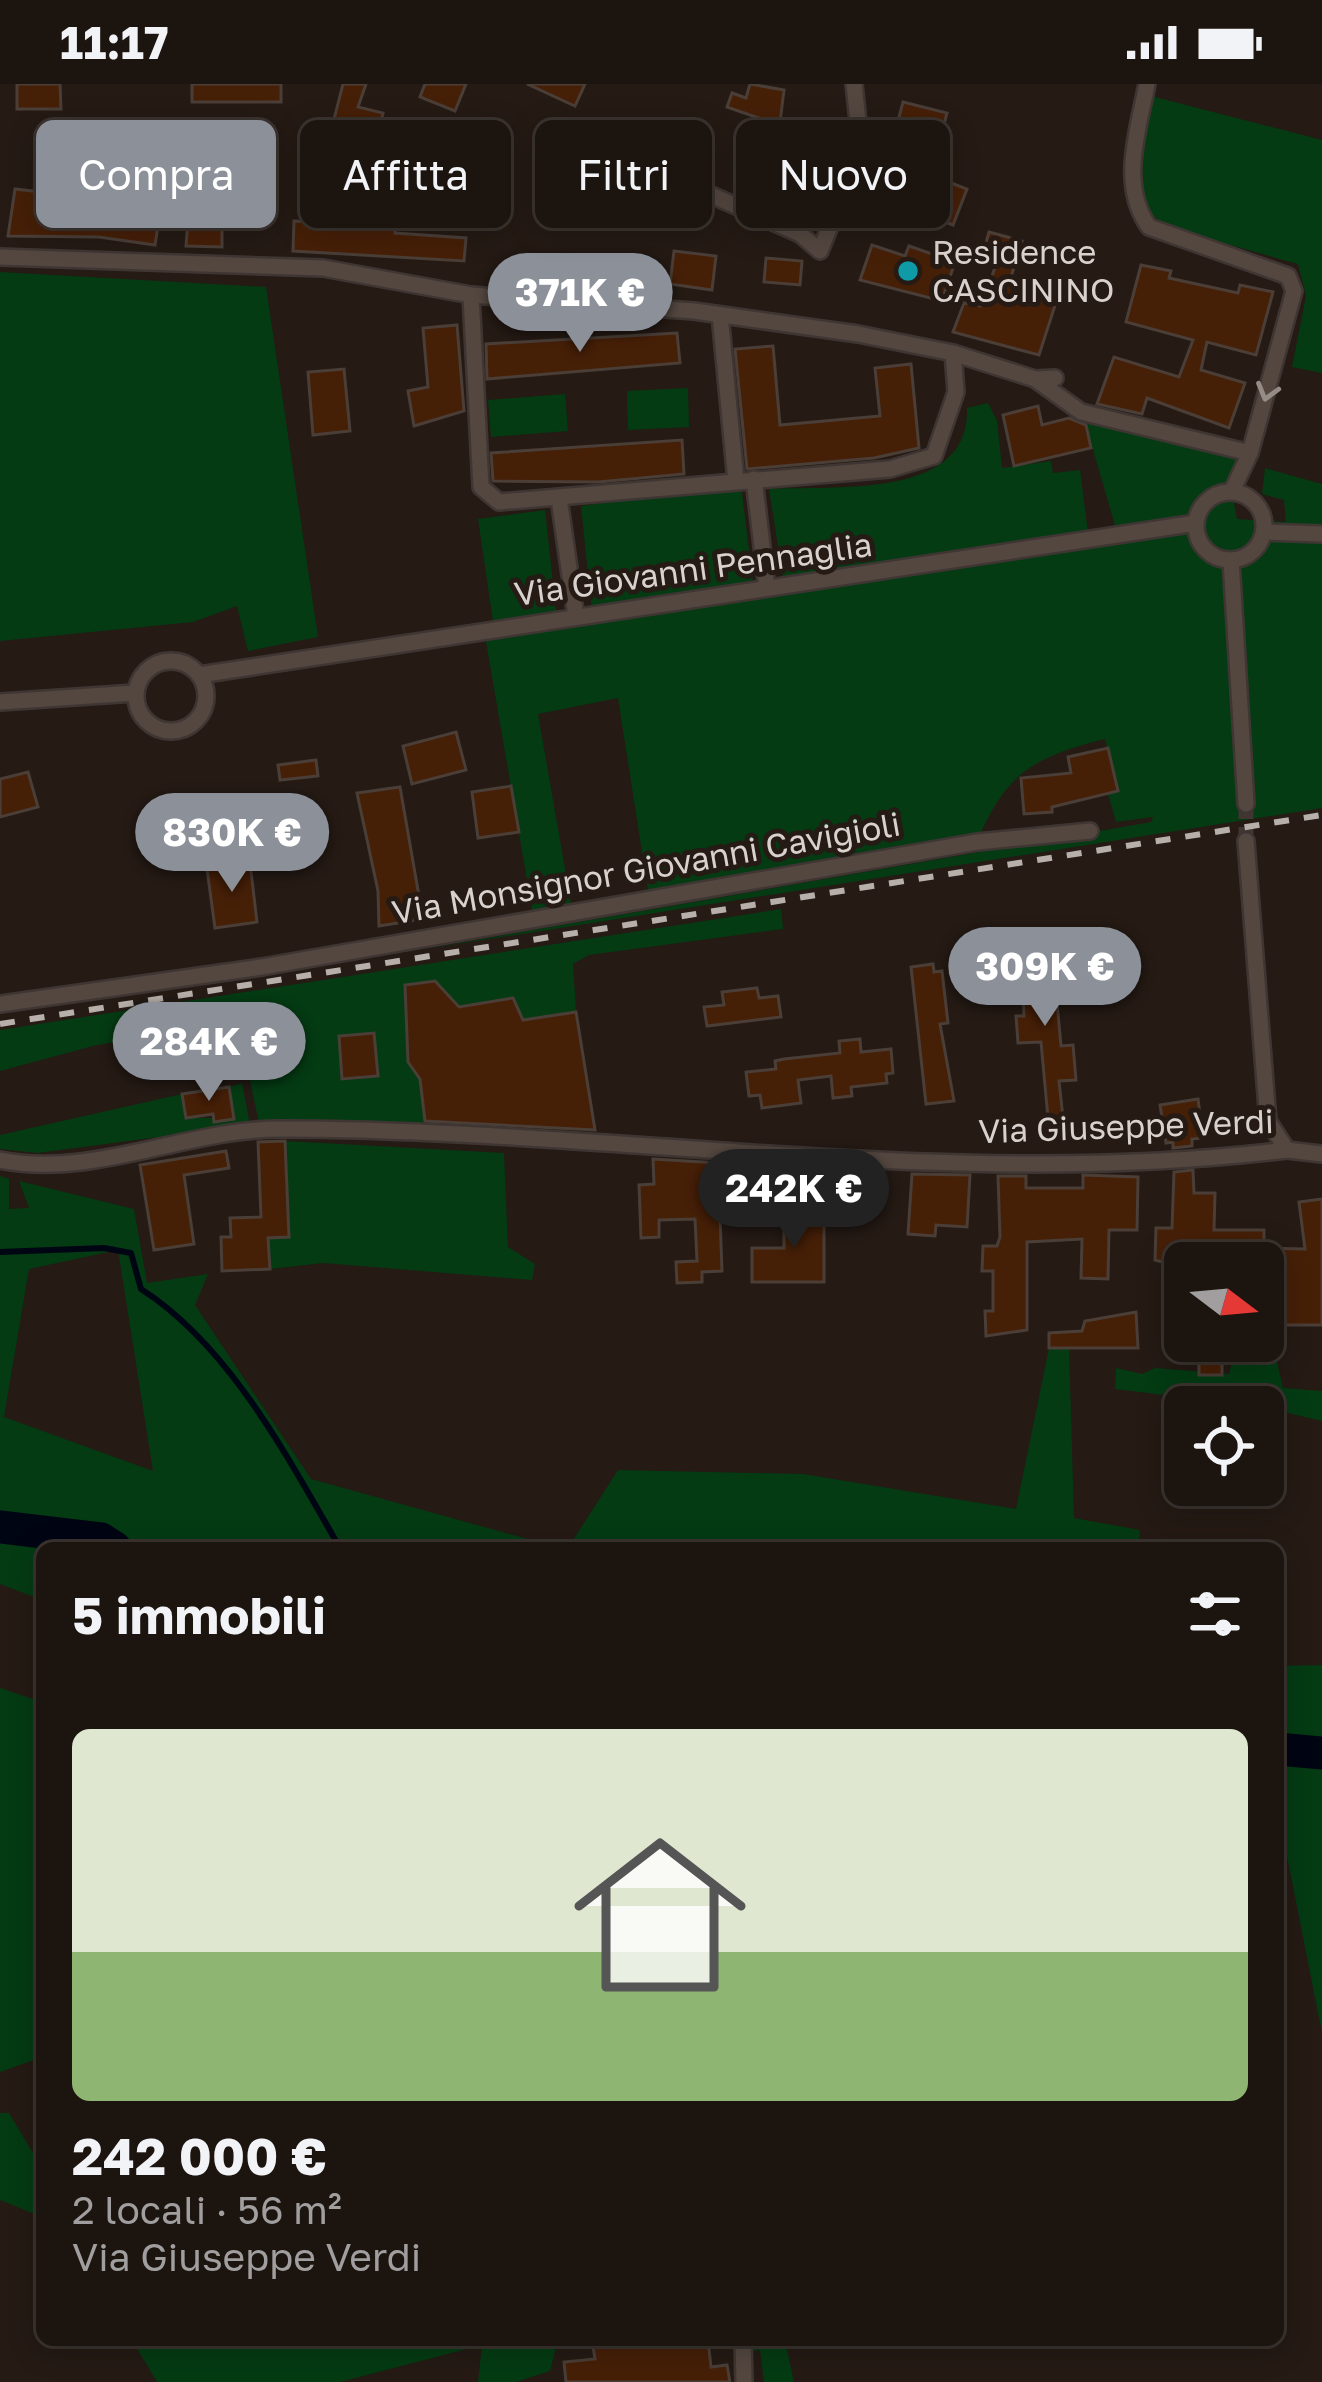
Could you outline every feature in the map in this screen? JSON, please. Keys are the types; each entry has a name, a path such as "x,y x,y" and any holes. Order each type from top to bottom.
{"street":[{"path":"712,195 800,234 820,250 861,150 854,84"},
{"path":"1147,84 1132,184 1136,208 1149,227 1288,276 1294,291 1250,453 1232,491"},
{"path":"0,257 323,268 471,295 720,315 953,353 1034,380 1081,412 1250,453"},
{"path":"471,295 481,487 499,502 890,469 934,456 956,392 953,353"},
{"path":"720,315 736,481"},
{"path":"1034,380 1055,378"},
{"path":"754,479 767,588"},
{"path":"1232,491 1260,510 1264,532 1252,552 1231,560 1201,545 1196,523 1212,496 1232,491"},
{"path":"559,498 576,617"},
{"name":"Via Giovanni Pennaglia","path":"200,675 1196,523"},
{"path":"1264,532 1322,534"},
{"path":"1231,560 1246,800"},
{"path":"176,660 200,675 206,701 201,713 180,730 167,731 143,718 135,693 139,679 161,662 176,660"},
{"path":"0,702 135,693"},
{"name":"Via Monsignor Giovanni Cavigioli","path":"0,1004 262,967 977,842 1090,831"},
{"path":"1246,841 1268,1121 1287,1150"},
{"name":"Via Giuseppe Verdi","path":"0,1160 67,1161 274,1129 1012,1162 1287,1150 1322,1154"},
{"path":"742,2346 744,2382"}],"green space":[{"path":"1151,96 1322,140 1322,373 1292,367 1306,296 1298,264 1170,228 1147,212 1142,169"},
{"path":"0,272 266,287 318,637 248,651 237,606 193,622 0,641"},
{"path":"688,388 689,427 628,430 627,391"},
{"path":"565,394 568,431 491,437 488,400"},
{"path":"988,403 997,421 1002,468 1051,461 1053,473 1080,470 1089,541 1118,536 1083,415 1250,453 1232,491 1237,519 1286,522 1284,500 1262,494 1265,468 1322,484 1322,808 420,950 1151,822 1153,817 1116,822 1108,794 1118,791 1105,739 1059,753 1025,771 999,799 977,842 649,897 618,698 538,714 572,909 533,915 484,630 494,628 478,519 545,510 557,619 592,613 581,506 741,485 754,590 784,585 769,489 861,486 923,473 946,459 962,438 967,408"},
{"path":"781,909 783,929 589,955 573,964 576,1012 523,1020 513,998 459,1007 435,981 405,985 408,1062 420,1079 426,1129 356,1121 354,1126 259,1123 237,1019 93,1046 0,1071 0,1030"},
{"path":"242,1083 250,1125 37,1153 0,1149 0,1135 182,1094 186,1118 233,1118 229,1087"},
{"path":"285,1141 504,1153 508,1247 535,1264 532,1280 323,1263 270,1269 268,1238 289,1237"},
{"path":"0,1176 9,1179 9,1209 29,1208 19,1181 134,1209 147,1283 208,1274 195,1305 311,1479 538,1542 36,1542 36,1598 0,1584","holes":["118,1250 153,1471 4,1417 29,1269"]},
{"path":"1049,1348 1069,1348 1074,1518 1140,1530 1139,1542 572,1542 618,1470 803,1474 1016,1509"},
{"path":"1232,1362 1277,1362 1283,1386 1164,1386 1164,1395 1115,1389 1116,1368 1142,1374 1155,1368 1229,1374"},
{"path":"1284,1388 1322,1391 1322,1421 1284,1412"},
{"path":"1322,1665 1322,2033 1284,1851 1284,1666"},
{"path":"0,1688 36,1700 36,2059 0,2072"},
{"path":"0,2113 9,2113 36,2153 36,2215 0,2200"},
{"path":"136,2346 478,2346 340,2382 157,2382"},
{"path":"482,2346 556,2346 550,2371 516,2382 478,2382"},
{"path":"752,2346 786,2346 794,2382 764,2382 760,2350 753,2351"}],"building":[{"path":"17,84 60,84 61,109 17,109"},
{"path":"192,84 281,84 281,102 192,102"},
{"path":"343,84 366,84 358,107 383,113 381,120 334,120"},
{"path":"425,84 466,84 455,111 420,97"},
{"path":"527,84 585,84 575,106"},
{"path":"750,84 784,90 780,120 764,120 727,107 732,93 746,98"},
{"path":"903,102 947,113 945,120 898,120"},
{"path":"950,182 967,189 950,224"},
{"path":"15,189 36,191 36,228 158,228 155,245 99,237 8,236"},
{"path":"294,221 300,221 300,228 395,228 395,233 466,238 464,261 293,251"},
{"path":"187,228 222,228 222,247 186,246"},
{"path":"989,232 1022,241 1011,277 1060,290 1039,355 953,332 964,303 981,306 1001,251 985,246"},
{"name":"Residence CASCININO","path":"872,245 905,256 909,246 955,262 942,301 860,280"},
{"path":"674,251 716,256 712,290 670,284"},
{"path":"766,258 802,261 800,285 764,282"},
{"path":"1141,265 1171,271 1169,278 1238,293 1240,285 1273,292 1256,355 1207,342 1201,370 1245,383 1229,428 1147,398 1142,414 1097,404 1114,357 1179,377 1193,340 1126,322"},
{"path":"457,325 464,411 414,426 408,391 428,387 423,328"},
{"path":"677,333 680,363 487,379 486,344"},
{"path":"773,346 780,425 880,416 875,368 911,364 919,448 874,458 747,469 735,349"},
{"path":"344,369 350,431 313,435 308,372"},
{"path":"1038,406 1042,425 1069,418 1086,425 1091,448 1014,466 1003,415"},
{"path":"682,440 684,474 598,482 493,481 491,453"},
{"path":"456,732 466,770 412,784 403,746"},
{"path":"1108,748 1118,791 1052,807 1052,812 1024,814 1021,778 1071,773 1068,757"},
{"path":"316,760 318,776 280,780 278,765"},
{"path":"28,772 38,807 0,817 0,779"},
{"path":"511,786 519,832 478,838 472,792"},
{"path":"400,787 423,919 379,926 378,891 357,793"},
{"path":"250,863 257,922 215,928 207,869"},
{"path":"1053,958 1061,1046 1073,1045 1076,1080 1059,1081 1063,1118 1048,1118 1041,1042 1018,1043 1016,1016 1024,1016 1022,959"},
{"path":"933,964 934,972 942,971 948,1023 940,1024 954,1101 926,1104 911,967"},
{"path":"435,981 459,1007 513,998 523,1020 576,1012 595,1130 425,1121 420,1079 408,1062 405,985"},
{"path":"757,988 759,998 778,996 781,1017 707,1026 704,1007 724,1005 722,992"},
{"path":"374,1033 378,1076 342,1079 339,1036"},
{"path":"860,1039 861,1052 891,1049 893,1073 886,1074 887,1083 851,1087 852,1096 833,1098 831,1076 798,1080 801,1103 762,1108 760,1095 749,1096 746,1072 776,1069 775,1061 784,1059 840,1053 839,1041"},
{"path":"229,1087 234,1119 214,1122 213,1114 186,1118 182,1094"},
{"path":"1198,1099 1203,1138 1192,1139 1192,1146 1173,1148 1173,1142 1166,1143 1160,1105"},
{"path":"285,1141 289,1237 268,1238 270,1269 222,1271 221,1237 231,1237 230,1218 261,1217 258,1142"},
{"path":"226,1151 229,1168 184,1175 194,1244 154,1250 140,1165"},
{"path":"653,1159 718,1163 722,1271 702,1272 702,1282 677,1283 676,1262 697,1261 695,1219 659,1220 659,1237 641,1238 639,1185 654,1184"},
{"path":"1193,1170 1194,1193 1215,1193 1214,1230 1264,1230 1264,1242 1164,1242 1164,1262 1155,1260 1156,1228 1172,1228 1174,1172"},
{"path":"912,1174 970,1175 967,1227 936,1225 935,1236 908,1234"},
{"path":"1083,1175 1138,1177 1137,1230 1109,1230 1108,1279 1081,1278 1082,1239 1027,1242 1027,1330 986,1336 985,1311 993,1311 993,1271 982,1271 983,1246 997,1246 1000,1237 998,1176 1026,1176 1026,1188 1083,1188"},
{"path":"1322,1199 1322,1325 1284,1325 1284,1248 1305,1249 1299,1202"},
{"path":"784,1210 824,1211 824,1282 752,1282 752,1248 784,1248"},
{"path":"1136,1312 1138,1348 1049,1348 1049,1333 1082,1331 1085,1321"},
{"path":"1199,1362 1222,1362 1222,1375 1199,1375"},
{"path":"593,2346 709,2346 711,2367 727,2365 730,2382 566,2382 564,2362 595,2359"}],"waterway":[{"path":"0,1252 104,1248 131,1253 141,1289 173,1313 229,1372 278,1442 336,1542"},
{"path":"0,1527 106,1542"},
{"path":"1284,1750 1322,1753"}],"tunnel":[{"path":"1246,804 1246,841"}],"railway":[{"path":"0,1024 1322,815"}],"place":[{"name":"Residence CASCININO","path":"908,271"}]}
